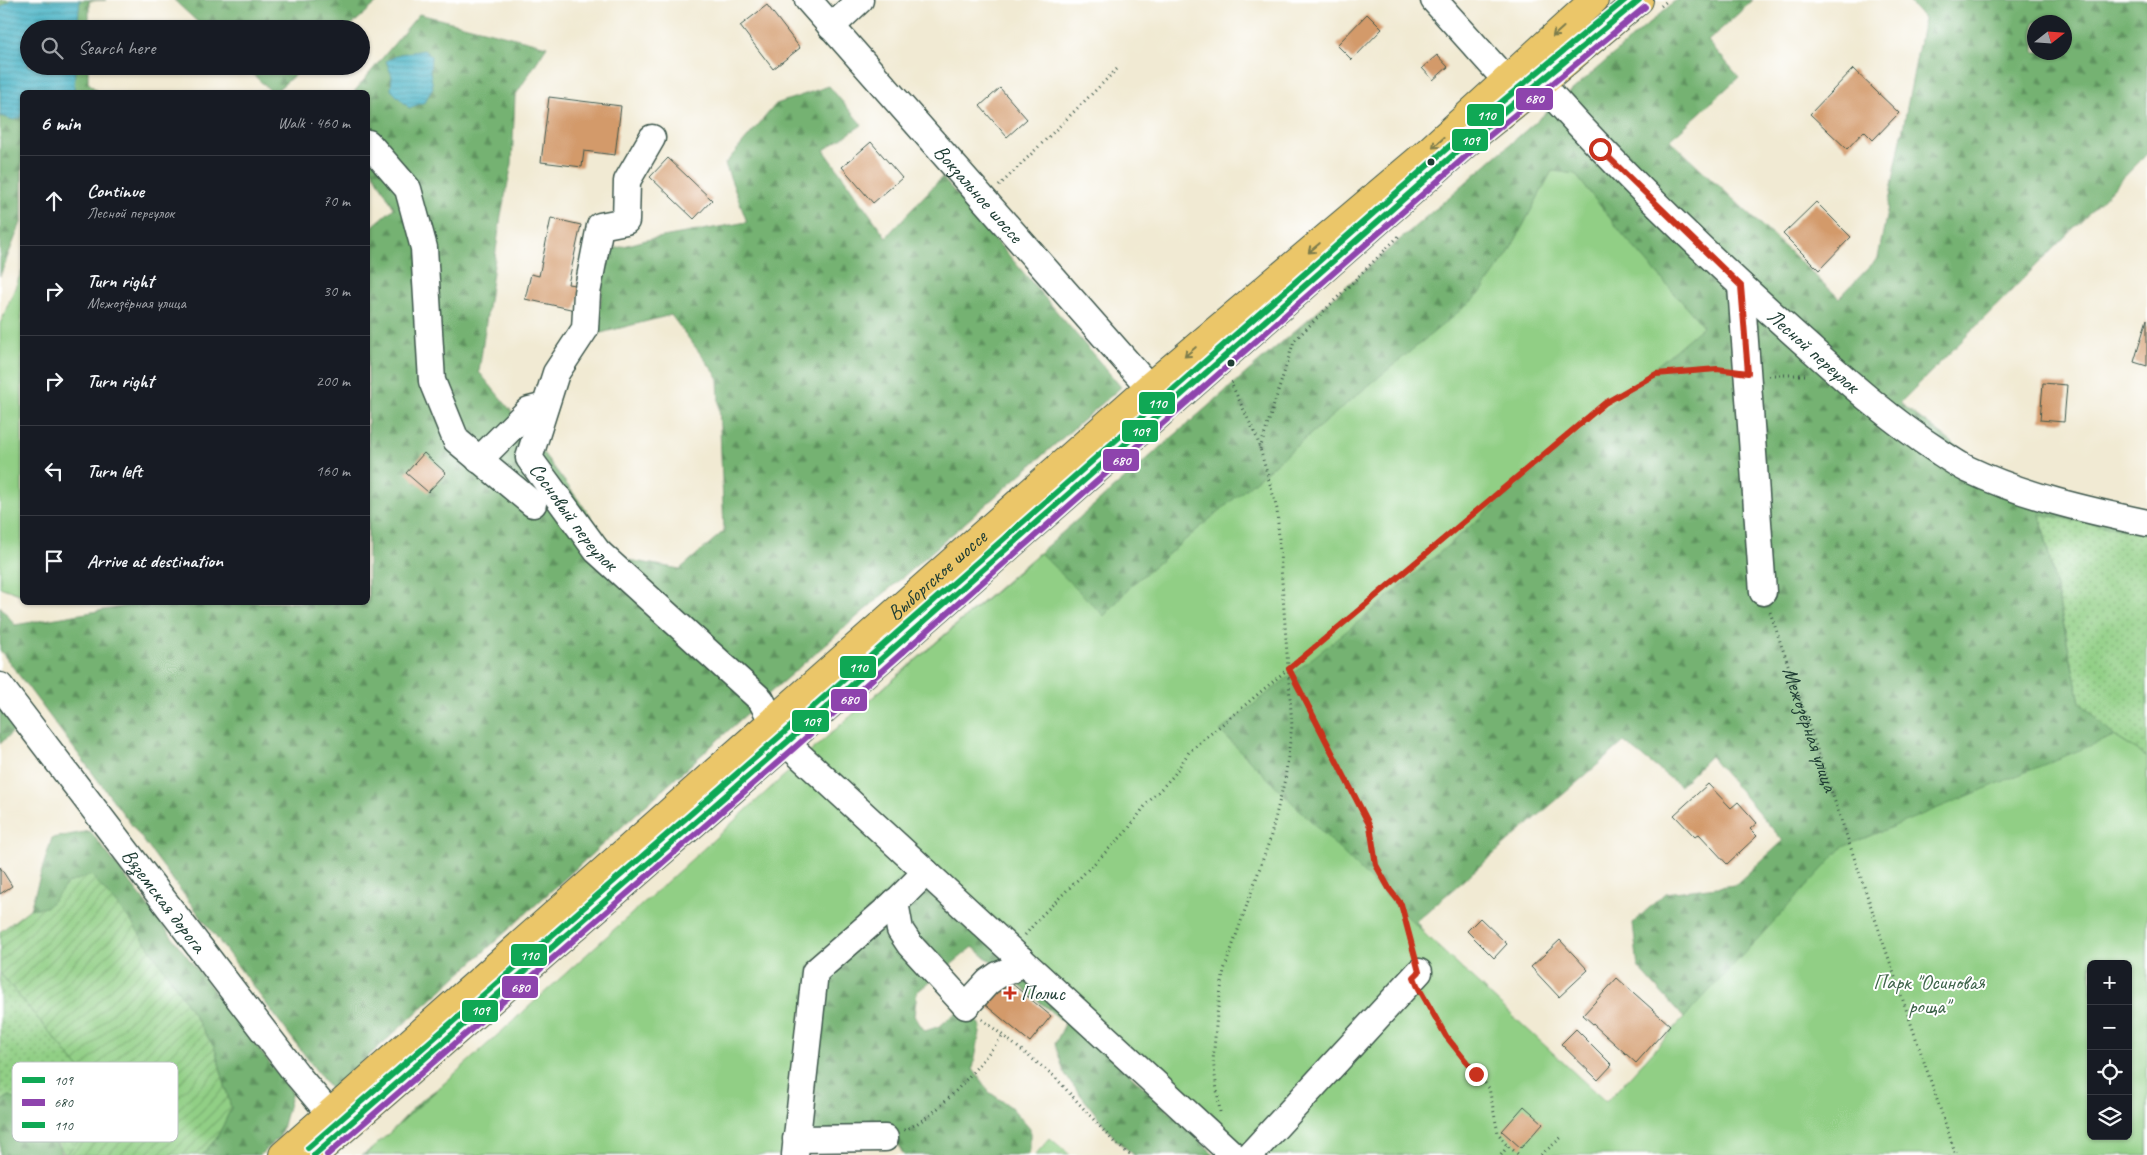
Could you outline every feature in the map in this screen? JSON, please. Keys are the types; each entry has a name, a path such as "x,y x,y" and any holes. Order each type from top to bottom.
{"main road":[{"name":"Выборгское шоссе","path":"314,1155 779,732 1149,387 1417,162 1505,79 1594,0"},
{"name":"Выборгское шоссе","path":"283,1155 1476,135 1639,0"}],"street":[{"name":"Вокзальное шоссе","path":"808,0 1149,387"},
{"path":"831,27 860,0"},
{"path":"1434,0 1505,79"},
{"name":"Лесной переулок","path":"1541,83 1600,149 1741,286 1839,374 1915,436 1965,468 2009,487 2060,503 2147,523"},
{"name":"Сосновый переулок","path":"652,138 627,181 626,221 600,226 587,293 585,329 556,373 529,458 597,551 762,700 779,732"},
{"path":"370,145 408,189 424,248 432,381 456,440 533,504"},
{"path":"1741,286 1763,592"},
{"path":"479,460 529,410 546,406"},
{"name":"Вяземская дорога","path":"0,686 292,1068 330,1114"},
{"path":"779,732 926,872 1233,1155"},
{"path":"884,1138 795,1147 815,972 895,902 926,872"},
{"path":"895,902 900,930 910,945 966,1006 988,982 998,975 1011,970 1016,955"},
{"path":"1250,1155 1417,974"}],"path":[{"path":"984,200 1119,67"},
{"path":"1260,450 1294,341 1404,231"},
{"path":"1016,955 1041,916 1126,832 1145,806 1174,775 1189,752 1605,403 1656,374 1717,369 1758,375 1839,374"},
{"path":"1221,1116 1213,1061 1217,1014 1224,970 1270,839 1285,779 1292,726 1277,509 1257,438 1231,383"},
{"name":"Межозёрная улица","path":"1763,592 1956,1155"},
{"path":"1289,669 1370,826 1376,865 1390,890 1401,904 1417,974 1429,1009 1446,1036 1489,1088 1498,1133 1508,1146 1519,1155"},
{"path":"966,1006 1054,1076 1114,1142 1130,1155"},
{"path":"884,1138 929,1116 961,1084 1003,1036"},
{"path":"1541,1155 1563,1136"},
{"path":"1501,1155 1508,1146"}],"green space":[{"path":"0,0 106,0 89,1 89,20 20,20 20,75 88,75 88,82 96,90 20,90 20,225 0,276"},
{"path":"174,0 380,0 357,20 195,20"},
{"path":"1676,0 1753,0 1708,41 1739,77 1670,140 1839,298 1878,258 1924,19 1908,0 2147,0 2147,154 1900,403 1971,457 2033,482 2147,509 2147,534 2040,514 2080,702 2114,736 2147,757 2147,1155 1609,1107 1686,1020 1638,967 1633,923 1665,893 1735,885 1783,841 1710,756 1680,786 1624,742 1416,921 1429,941 828,736","holes":["1552,171 1575,174 1624,236 1703,326 1638,381 1080,643 1133,584 1351,400 1480,295 1508,254"]},
{"path":"419,14 547,46 515,96 512,164 501,215 479,372 513,413 623,559 680,569 724,531 718,377 671,315 597,334 606,251 646,240 747,222 725,164 776,104 829,86 862,125 824,150 886,237 942,177 1121,387 772,691 331,1090 0,650 0,606 15,625 134,605 370,605 370,228 394,208 370,166 370,90 356,90"},
{"path":"254,75 295,75 277,90 270,90"},
{"name":"Парк \"Осиновая роща\"","path":"1552,171 1575,174 1624,236 1703,326 1368,614 1220,731 1434,943 1606,1102 1843,847 2114,736 2147,757 2147,1155 1228,1155 922,858 809,966 788,1155 365,1155 828,736 1040,553 1104,616 1133,584 1479,295 1508,254"},
{"path":"20,276 20,594 0,587 0,324"},
{"path":"2040,513 2147,534 2147,757 2114,736 2080,702"},
{"path":"0,703 18,727 0,744"},
{"path":"814,782 1072,1015 1060,1019 973,947 917,992 914,1016 925,1031 940,1026 960,1009 971,1013 981,1027 973,1069 989,1092 1011,1107 1030,1129 1030,1150 1027,1155 904,1155 888,1129 631,1155 362,1155 379,1145 420,1101 461,1072 492,1054 517,1017 532,1010"},
{"path":"90,831 292,1092 280,1136 260,1155 202,1155 218,1136 231,1108 215,1049 176,987 130,920 68,883 47,908 30,909 52,838"},
{"path":"91,875 130,920 176,987 215,1049 231,1108 218,1136 202,1155 65,1155 77,1142 178,1142 178,1062 74,1062 0,973 0,932 30,909 47,907 68,883"},
{"path":"0,973 74,1062 12,1062 12,1097 10,1096 0,1102"},
{"path":"1072,1019 1215,1155 1134,1155 1117,1141 1065,1075 1055,1044 1065,1024"},
{"path":"10,1096 12,1097 12,1142 55,1142 63,1155 0,1155 0,1102"},
{"path":"1050,1138 1070,1155 1035,1155"},
{"path":"57,1142 77,1142 65,1155"}],"water":[{"path":"11,0 80,0 78,20 20,20 20,75 75,75 74,90 20,90 20,118 14,120 0,116 0,8"},
{"path":"424,50 431,56 430,71 433,87 425,102 409,108 391,90 392,76 386,61 400,54"}],"building":[{"path":"767,5 800,48 773,69 740,26"},
{"path":"1367,14 1382,29 1352,60 1337,45"},
{"path":"1437,55 1448,67 1433,80 1422,68"},
{"path":"1853,69 1899,113 1873,140 1864,131 1847,149 1810,114"},
{"path":"1000,88 1027,119 1007,137 980,106"},
{"path":"549,97 621,106 615,155 584,151 582,167 541,162"},
{"path":"871,142 902,178 873,203 842,167"},
{"path":"668,158 712,200 694,219 650,177"},
{"path":"1816,202 1851,237 1819,270 1783,234"},
{"path":"551,218 581,225 568,284 581,286 575,310 525,299 531,274 539,276"},
{"path":"2147,319 2147,366 2134,362"},
{"path":"2043,383 2067,385 2064,422 2040,420"},
{"path":"424,453 446,473 428,492 406,473"},
{"path":"1708,784 1731,808 1738,802 1757,823 1750,829 1757,836 1727,864 1699,834 1695,837 1674,815"},
{"path":"0,867 12,886 0,894"},
{"path":"1480,918 1507,944 1494,958 1467,931"},
{"path":"1560,940 1588,970 1559,997 1531,967"},
{"path":"1005,978 1051,1016 1030,1042 983,1003"},
{"path":"1617,978 1670,1025 1636,1063 1583,1015"},
{"path":"1576,1029 1612,1065 1598,1080 1561,1044"},
{"path":"1524,1106 1543,1123 1521,1148 1502,1131"}],"transit line":[{"name":"110","path":"308,1148 780,736 1470,128 1625,0"},
{"name":"109","path":"314,1155 786,743 1476,135 1639,0"},
{"name":"680","path":"327,1155 792,750 1482,142 1645,7"}],"place":[{"name":"Полис","path":"1010,993"}],"route":[{"path":"1476,1074 1446,1036 1417,985 1414,977 1419,972 1401,904 1390,890 1376,865 1370,826 1289,669 1605,403 1656,374 1717,369 1748,373 1741,286 1600,149"}]}
